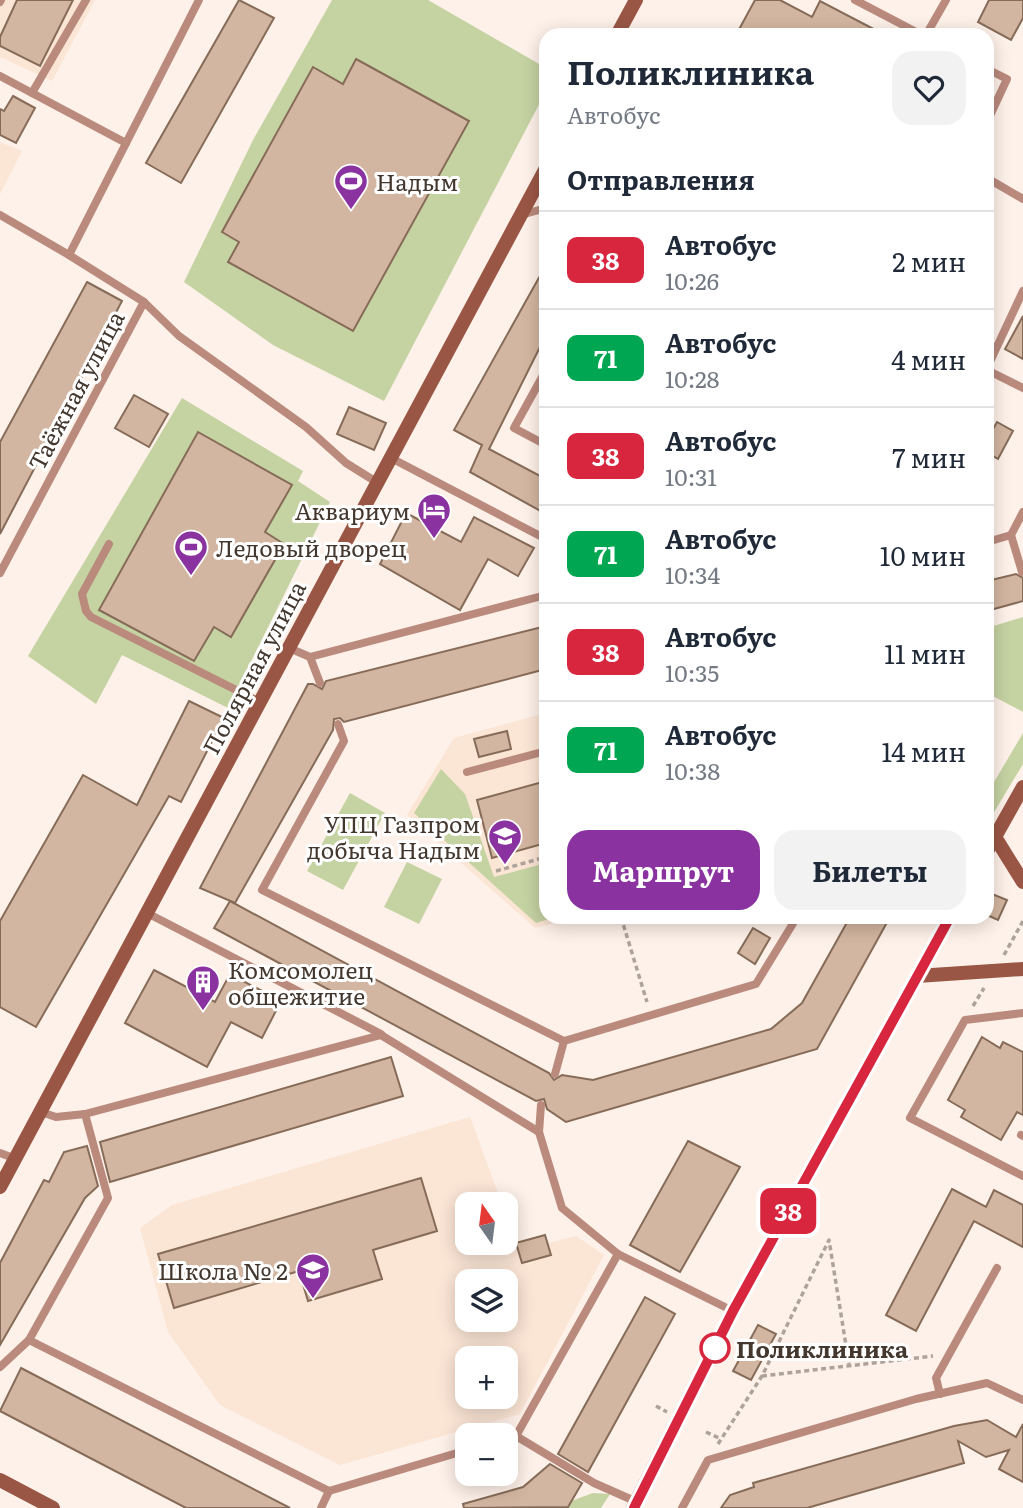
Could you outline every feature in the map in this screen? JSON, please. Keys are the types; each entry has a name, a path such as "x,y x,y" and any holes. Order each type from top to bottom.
{"street":[{"path":"621,28 636,0"},
{"name":"Полярная улица","path":"0,1187 539,181"},
{"path":"1023,787 995,838 1023,882"},
{"path":"635,1505 733,1311 946,924"},
{"path":"917,976 1023,969"},
{"path":"0,1480 53,1508"}],"lane":[{"path":"32,93 86,0"},
{"path":"69,255 199,0"},
{"path":"855,0 910,28"},
{"path":"928,28 946,0"},
{"path":"994,72 1007,79 994,107"},
{"path":"0,76 126,143"},
{"path":"994,182 1023,199"},
{"path":"521,215 539,210"},
{"path":"0,215 144,302"},
{"path":"994,354 1023,291"},
{"name":"Таёжная улица","path":"0,573 144,302 179,337 306,426 346,463 377,483"},
{"path":"994,373 1023,388"},
{"path":"539,383 514,428 539,441"},
{"path":"391,458 539,535"},
{"path":"1022,572 1011,535 1023,512"},
{"path":"994,540 1011,535"},
{"path":"109,544 82,594 86,611 91,617 260,702"},
{"path":"289,648 310,657 539,597"},
{"path":"310,657 320,682"},
{"path":"338,724 344,741 262,890 564,1041 756,985 792,924"},
{"path":"467,772 539,753"},
{"path":"148,913 381,1035 539,1132"},
{"path":"1023,1013 965,1020 910,1118 1023,1176"},
{"path":"41,1112 56,1117 85,1114 381,1035"},
{"path":"555,1074 564,1041"},
{"path":"541,1105 539,1132 562,1208 618,1254 733,1311"},
{"path":"0,1367 29,1340 108,1198 85,1114"},
{"path":"0,1153 16,1159"},
{"path":"518,1432 618,1254"},
{"path":"940,1394 936,1378 997,1268"},
{"path":"29,1340 329,1491 455,1454"},
{"path":"682,1508 708,1460 987,1383 1023,1400"},
{"path":"518,1437 635,1505"},
{"path":"321,1508 329,1491"}],"path":[{"path":"496,871 539,859"},
{"path":"623,924 651,1016"},
{"path":"708,1460 762,1376 829,1240 849,1364"},
{"path":"762,1376 933,1356"},
{"path":"706,1432 721,1439"}],"shaded area":[{"path":"0,0 95,0 52,81 0,57"},
{"path":"0,142 22,151 0,194"},
{"name":"УПЦ Газпром добыча Надым","path":"539,715 539,924 550,924 535,928 407,815 454,738"},
{"name":"Школа № 2","path":"470,1117 498,1192 455,1192 455,1255 518,1255 518,1243 545,1235 548,1243 576,1236 604,1255 520,1414 488,1423 455,1423 455,1432 340,1465 220,1405 168,1332 140,1228 172,1205"}],"green space":[{"name":"Надым","path":"332,0 428,0 539,64 539,104 384,401 273,345 184,282 253,140"},
{"path":"182,398 303,471 298,481 330,502 228,708 122,655 96,704 28,656"},
{"path":"1023,617 1023,712 994,697 994,626"},
{"path":"1023,733 1023,764 994,812 994,782"},
{"path":"441,769 465,794 494,877 539,865 539,922 536,923 414,813"},
{"path":"350,793 385,813 343,890 307,871"},
{"path":"407,862 442,879 419,924 384,907"},
{"path":"593,1493 610,1494 601,1508 552,1508"}],"building":[{"path":"17,0 73,0 40,66 0,46 0,37"},
{"path":"239,0 274,18 181,183 146,163"},
{"path":"755,0 780,0 812,17 820,1 872,28 740,28"},
{"path":"989,0 1023,0 1023,18 1011,40 994,31 994,28 978,22"},
{"path":"356,59 469,121 353,331 228,262 239,242 222,232 313,67 343,84"},
{"path":"13,96 35,108 16,143 0,135 0,109 4,111"},
{"path":"539,278 539,349 489,449 539,475 539,510 470,472 482,445 454,430"},
{"path":"87,282 122,301 0,534 0,442"},
{"path":"1023,316 1023,359 1005,349"},
{"path":"134,395 168,414 149,447 115,428"},
{"path":"349,407 386,423 374,450 337,434"},
{"path":"997,422 1013,431 998,459 994,457 994,427"},
{"name":"Ледовый дворец","path":"198,432 292,485 265,532 284,544 231,637 214,627 194,661 99,610"},
{"path":"406,513 461,542 474,517 534,548 518,576 488,559 460,610 380,564"},
{"path":"1016,574 1023,578 1023,601 994,609 994,579"},
{"path":"539,628 539,671 344,722 340,718 334,719 333,730 235,903 200,888 308,684 322,689 326,681"},
{"path":"189,701 224,718 181,802 169,796 36,1027 0,1007 0,921 83,775 137,805"},
{"path":"507,731 511,749 479,757 474,739"},
{"path":"539,783 539,845 492,858 477,800"},
{"path":"994,895 1007,900 998,920 994,918"},
{"path":"230,901 549,1073 554,1080 562,1075 593,1080 771,1029 802,1003 846,924 886,924 817,1049 566,1122 547,1109 544,1099 536,1101 214,928"},
{"path":"753,928 770,938 755,964 738,953"},
{"name":"Комсомолец общежитие","path":"154,970 215,1002 230,974 281,1001 262,1038 231,1022 207,1067 125,1023"},
{"path":"982,1037 1000,1048 1003,1042 1023,1052 1023,1115 1017,1112 1001,1140 961,1117 965,1110 948,1100"},
{"path":"391,1057 403,1096 110,1182 100,1142"},
{"path":"688,1141 740,1167 680,1272 630,1245"},
{"path":"87,1146 98,1186 85,1198 0,1345 0,1263 44,1180 49,1182 64,1152"},
{"path":"421,1178 437,1231 373,1250 382,1279 308,1301 299,1271 174,1308 158,1254"},
{"path":"952,1189 986,1207 994,1190 1023,1205 1023,1247 974,1221 916,1331 886,1315"},
{"path":"545,1235 551,1255 522,1263 518,1242"},
{"path":"645,1297 675,1314 588,1472 558,1454"},
{"path":"758,1325 776,1334 751,1380 733,1371"},
{"path":"21,1368 290,1508 186,1508 0,1411"},
{"path":"987,1420 1016,1437 1023,1424 1023,1482 999,1469 1009,1450 986,1457 958,1441 964,1463 807,1508 721,1508 730,1495 754,1487 753,1483 954,1426"},
{"path":"550,1464 582,1483 568,1507 464,1508 463,1504 523,1487"}],"bus line":[{"name":"38","path":"634,1508 733,1311 946,924"}],"place":[{"name":"Надым","path":"351,211"},
{"name":"Аквариум","path":"434,540"},
{"name":"Ледовый дворец","path":"191,577"},
{"name":"УПЦ Газпром добыча Надым","path":"505,866"},
{"name":"Комсомолец общежитие","path":"203,1012"},
{"name":"Школа № 2","path":"313,1300"},
{"name":"Поликлиника","path":"715,1348"}]}
